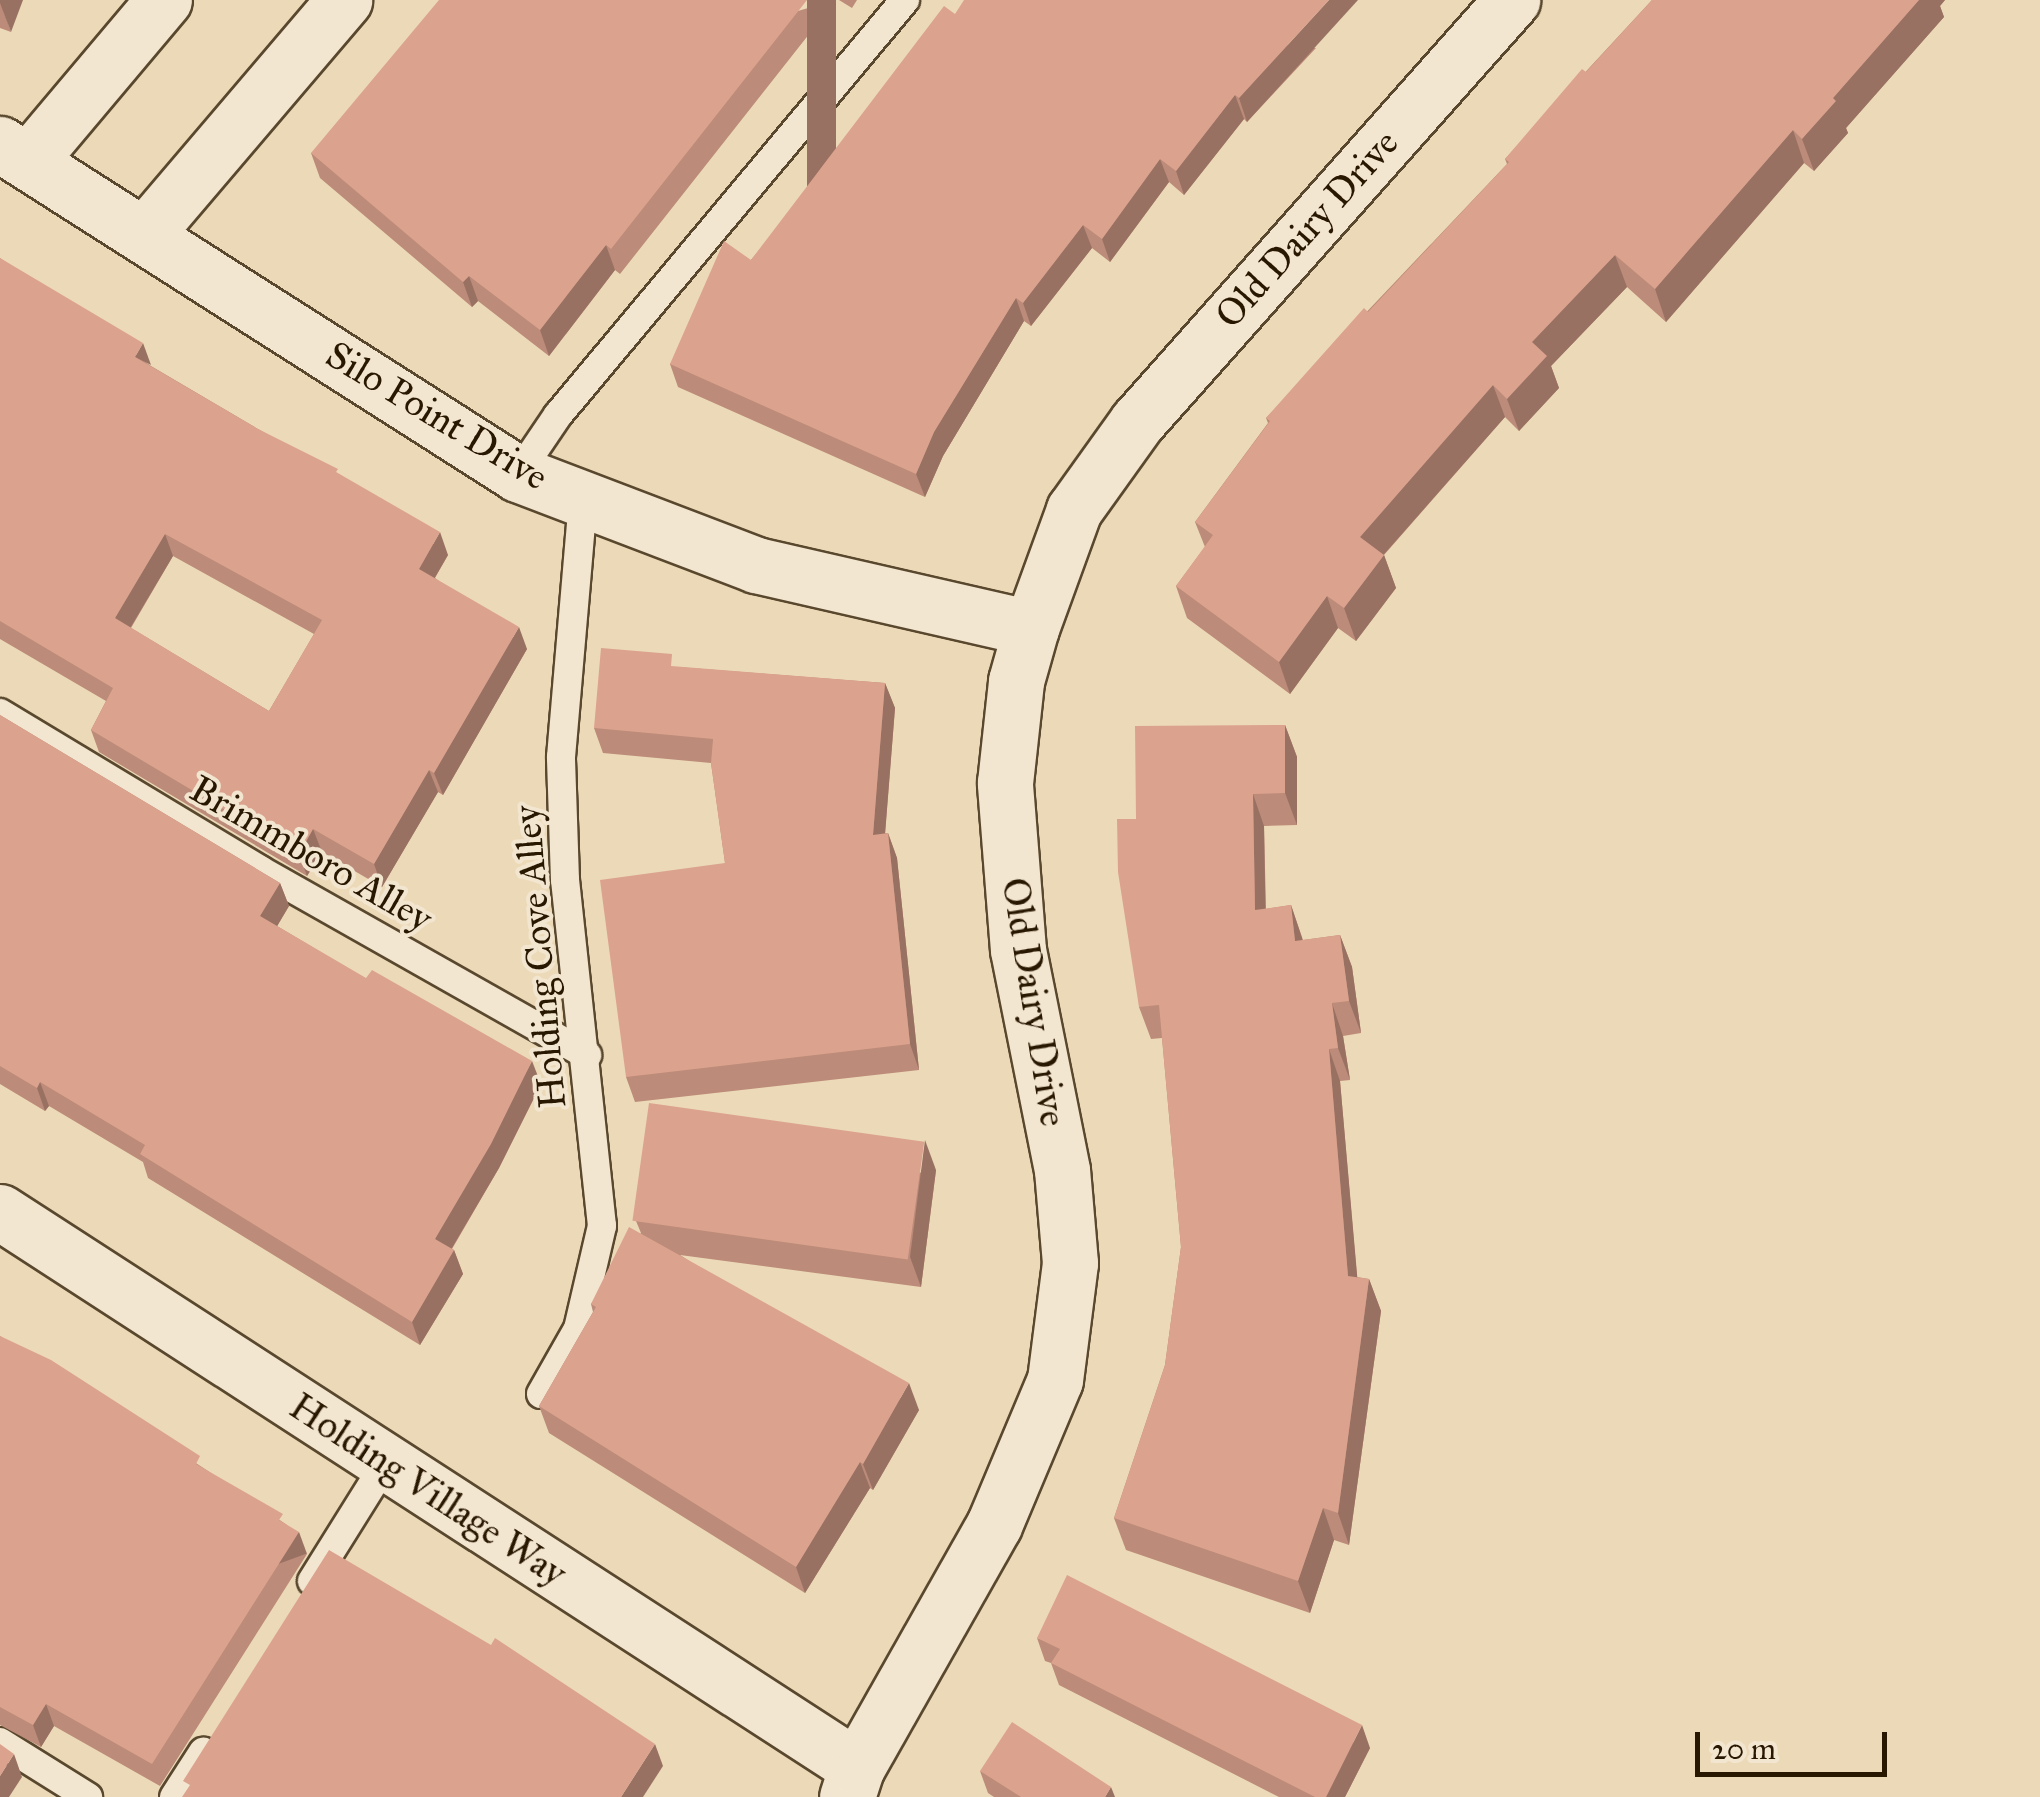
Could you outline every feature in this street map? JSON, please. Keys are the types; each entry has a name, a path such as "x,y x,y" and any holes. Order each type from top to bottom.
{"street":[{"path":"15,152 164,0"},
{"path":"146,233 344,0"},
{"name":"Old Dairy Drive","path":"812,1797 852,1782 994,1525 1055,1380 1070,1263 1062,1170 1018,950 1005,784 1016,681 1074,510 1137,422 1512,0"},
{"name":"Silo Point Drive","path":"15,152 518,474 756,565 1031,628"},
{"name":"Holding Village Way","path":"0,1212 385,1464 852,1782"}],"lane":[{"path":"518,474 558,415 905,0"},
{"name":"Holding Cove Alley","path":"540,1394 578,1328 602,1226 565,880 560,757 583,501"},
{"name":"Brimmboro Alley","path":"0,713 260,870 586,1055"},
{"path":"298,1602 385,1464"},
{"path":"174,1797 216,1732"},
{"path":"0,1742 88,1797"}],"building":[{"path":"439,0 807,0 611,249 606,245 540,330 469,276 463,282 311,153"},
{"path":"964,0 1329,0 1239,98 1235,95 1176,171 1160,159 1102,239 1083,225 1023,303 1016,298 934,432 916,474 670,364 724,241 751,260 944,6 955,14"},
{"path":"1652,0 1919,0 1802,139 1793,130 1655,289 1615,255 1532,342 1547,356 1507,399 1493,385 1360,537 1384,555 1344,608 1327,596 1279,662 1176,586 1213,535 1195,522 1270,421 1266,418 1364,308 1368,312 1509,162 1505,159 1582,69 1586,72"},
{"path":"0,258 143,343 135,357 258,429 338,469 336,472 440,532 419,569 519,627 434,773 429,770 374,864 313,829 299,854 91,730 113,688 0,621","holes":["165,534 322,620 269,711 115,618"]},
{"path":"601,648 672,654 671,666 885,683 873,835 888,833 910,1044 626,1077 600,880 725,863 711,763 713,739 594,728"},
{"path":"0,715 280,883 260,916 366,978 372,970 532,1061 491,1144 435,1239 454,1250 412,1322 140,1154 145,1145 40,1082 37,1088 0,1066"},
{"path":"1285,725 1285,793 1253,794 1255,910 1291,905 1295,941 1340,935 1349,1001 1332,1003 1338,1048 1329,1049 1348,1276 1369,1279 1338,1513 1323,1508 1298,1581 1114,1518 1165,1365 1181,1247 1159,1005 1139,1007 1118,872 1117,819 1136,819 1135,726"},
{"path":"649,1103 924,1142 908,1260 632,1221"},
{"path":"629,1227 909,1383 863,1464 860,1462 796,1567 539,1406 596,1307 591,1304"},
{"path":"0,1336 51,1360 200,1456 196,1464 283,1514 279,1520 299,1532 152,1764 46,1704 33,1725 0,1707"},
{"path":"329,1550 491,1645 495,1638 655,1744 621,1797 182,1797 190,1785 183,1781"},
{"path":"1067,1575 1362,1725 1326,1797 1315,1797 1051,1663 1060,1649 1037,1638"},
{"path":"1012,1722 1111,1787 1105,1797 1021,1797 980,1771"},
{"path":"0,1744 14,1754 0,1776"}]}
